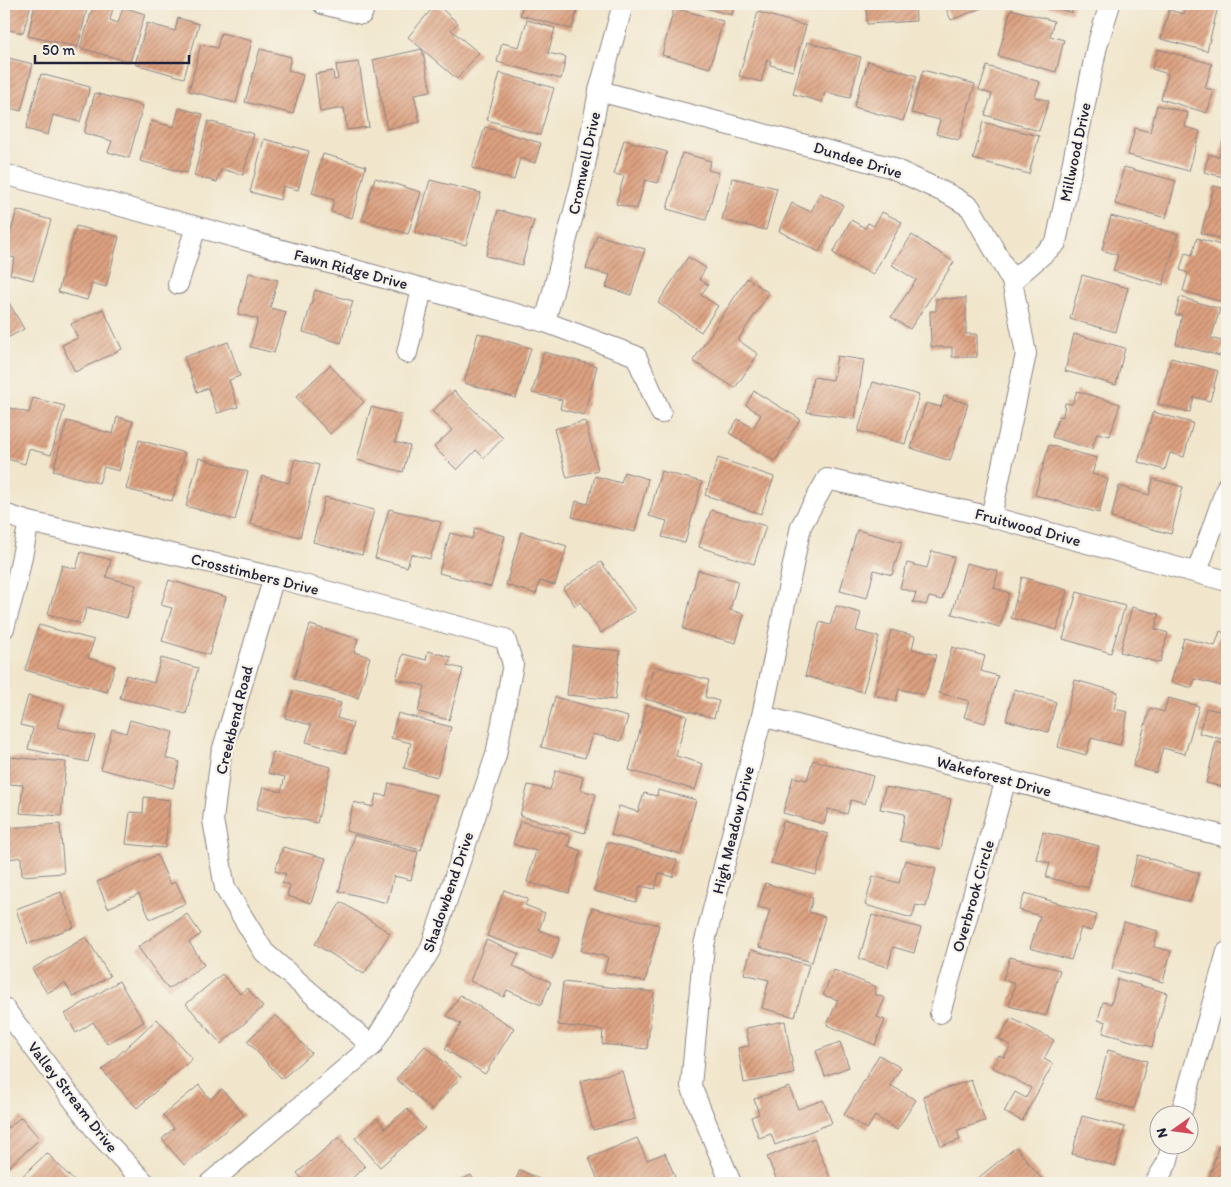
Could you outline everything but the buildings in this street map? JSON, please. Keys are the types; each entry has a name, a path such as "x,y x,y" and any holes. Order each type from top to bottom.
{"street":[{"path":"323,4 364,9"},
{"name":"Cromwell Drive","path":"545,322 582,180 599,91 623,4"},
{"name":"Millwood Drive","path":"1012,281 1056,243 1097,46 1110,4"},
{"name":"Dundee Drive","path":"599,91 890,167 950,195 970,207 1012,281 1026,354 991,517"},
{"name":"Fawn Ridge Drive","path":"4,174 545,322 636,356 661,413"},
{"path":"178,284 196,227"},
{"path":"407,353 422,289"},
{"name":"Fruitwood Drive","path":"827,479 991,517 1227,581"},
{"name":"High Meadow Drive","path":"731,1183 691,1086 704,945 762,716 801,526 827,479"},
{"path":"1197,572 1227,486"},
{"name":"Crosstimbers Drive","path":"4,514 29,522 274,577 505,639"},
{"path":"4,628 16,585 29,522"},
{"name":"Creekbend Road","path":"274,577 221,755 213,820 225,888 264,952 372,1046"},
{"name":"Shadowbend Drive","path":"210,1183 372,1046 430,950 496,755 513,664 505,639"},
{"name":"Wakeforest Drive","path":"762,716 1227,837"},
{"name":"Overbrook Circle","path":"940,1013 1006,780"},
{"path":"1184,1104 1227,952"},
{"name":"Valley Stream Drive","path":"4,1008 98,1133 145,1183"},
{"path":"1155,1183 1167,1163 1169,1154"}]}
